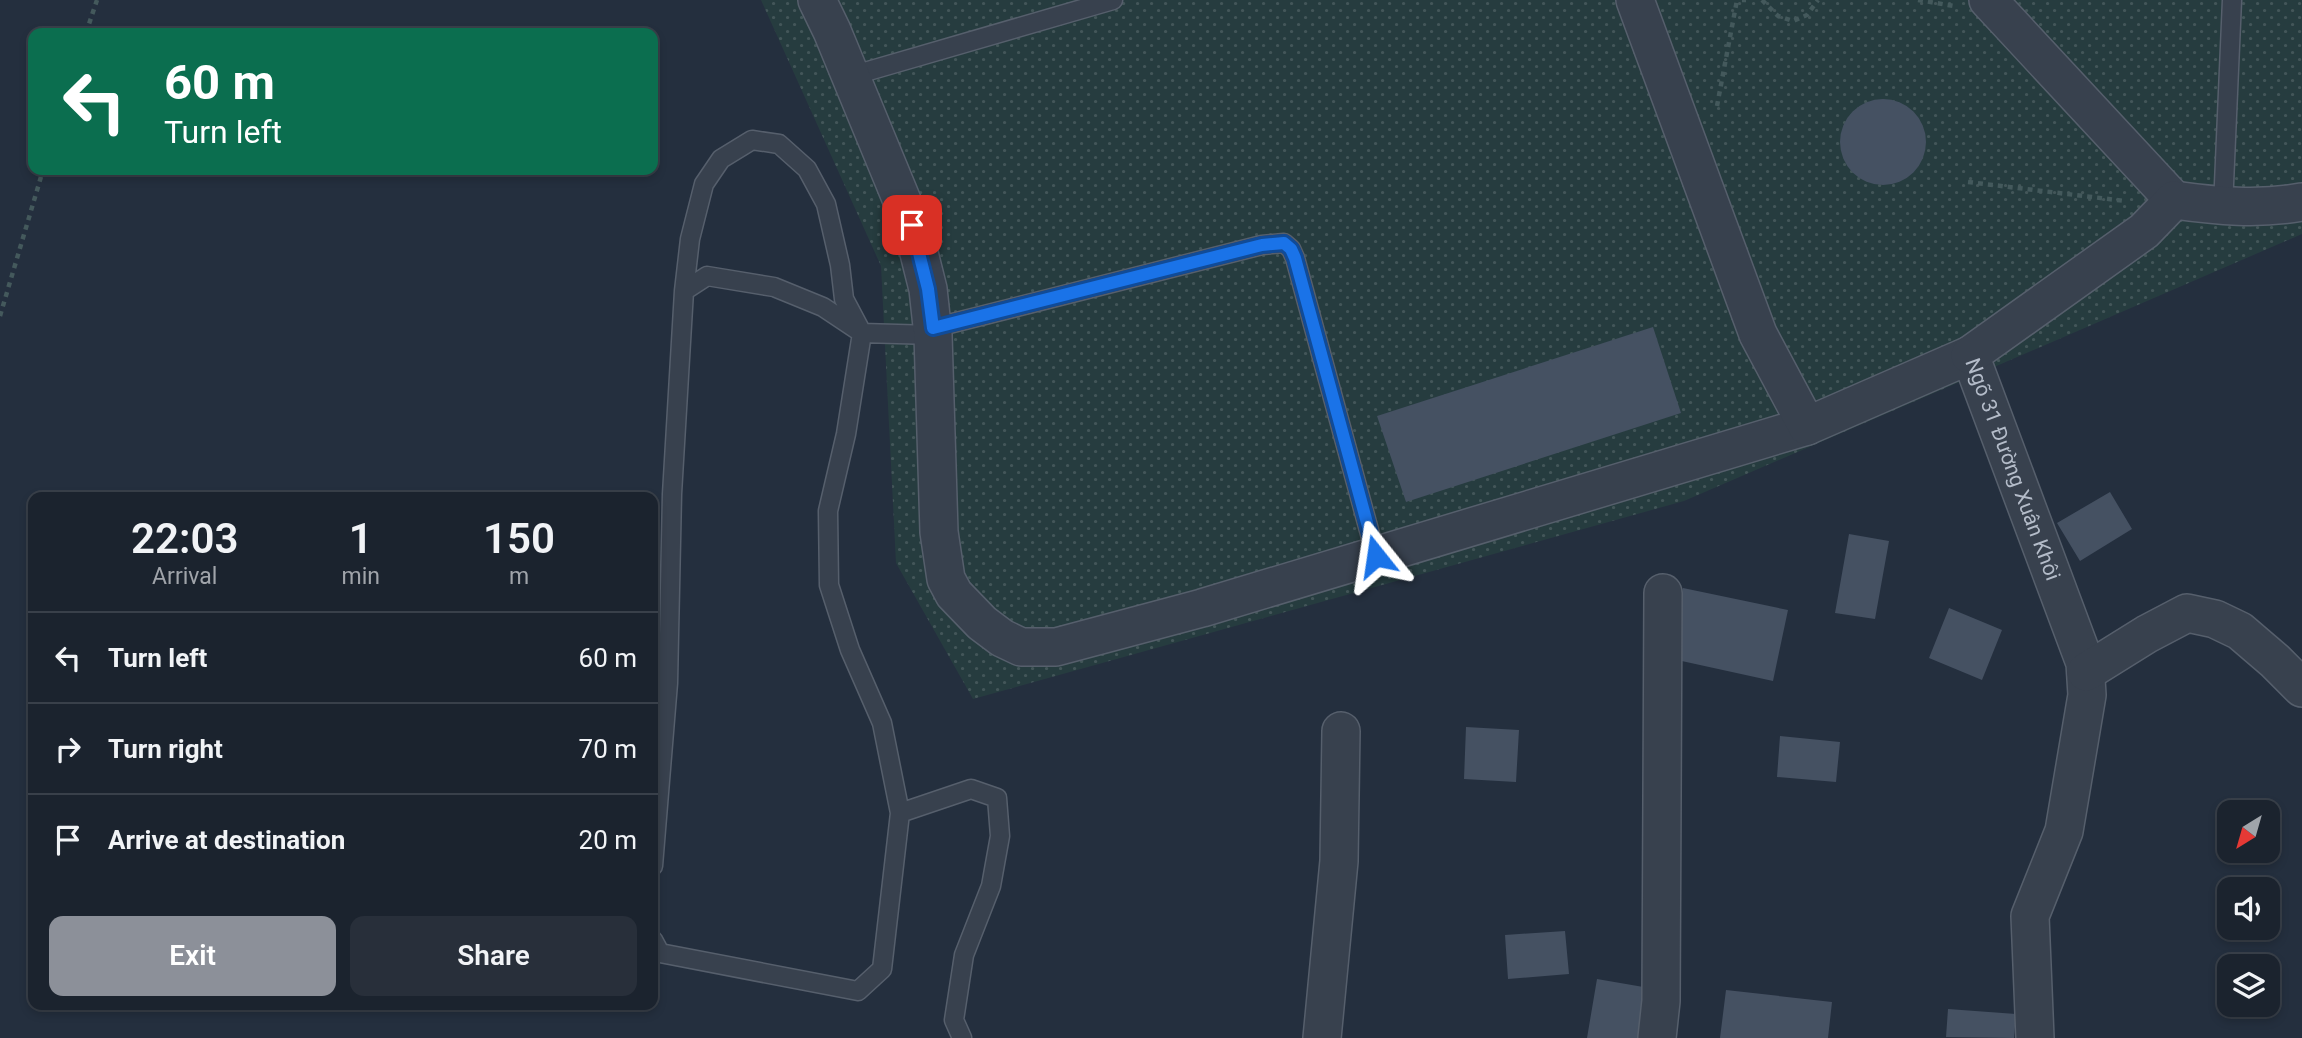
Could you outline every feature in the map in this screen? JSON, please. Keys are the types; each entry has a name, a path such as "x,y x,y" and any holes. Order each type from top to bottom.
{"street":[{"name":"Ngõ 31 Đường Xuân Khôi","path":"817,0 912,225 928,289 933,332 939,532 946,579 954,594 982,623 1002,638 1021,647 1056,647 1202,608 1807,426 1970,355 2082,653 2086,672 2087,695 2064,831 2030,916 2035,1038"},
{"path":"1635,0 1758,334 1807,426"},
{"path":"1988,0 2171,203 2223,207 2279,206 2302,202"},
{"path":"1970,355 2144,231 2171,203"},
{"path":"1657,1038 1661,1001 1663,593"},
{"path":"2086,672 2187,613 2215,619 2240,631 2302,688"},
{"path":"1322,1038 1339,861 1340,731"}],"lane":[{"path":"851,76 1113,0"},
{"path":"2223,207 2232,0"},
{"path":"658,805 668,683 672,494 684,291 690,239 704,184 720,159 752,140 779,144 807,169 826,204 840,265 844,299 862,333 846,434 828,510 829,585 850,649 882,723 900,813 882,969 858,991 660,953 658,949"},
{"path":"684,291 707,276 774,287 823,307 862,333 933,332 1262,245 1284,243 1295,258 1376,556"},
{"path":"900,813 971,789 997,798 1000,827 993,874 964,955 954,1020 962,1038"}],"path":[{"path":"88,28 97,0"},
{"path":"1717,106 1742,0"},
{"path":"1762,0 1777,16 1793,21 1807,15 1818,0"},
{"path":"0,316 42,175"},
{"path":"1968,182 2171,203"}],"green space":[{"path":"761,0 2302,0 2302,234 1684,501 973,699 896,563 881,266"}],"building":[{"path":"1883,99 1907,106 1919,118 1926,142 1919,166 1907,178 1883,185 1859,178 1847,166 1840,142 1847,118 1859,106"},
{"path":"1653,327 1681,413 1406,502 1377,416"},
{"path":"2110,492 2132,529 2080,561 2057,523"},
{"path":"1849,534 1889,541 1875,619 1835,613"},
{"path":"1683,588 1788,610 1773,681 1668,658"},
{"path":"1949,608 2002,630 1982,680 1929,658"},
{"path":"1466,727 1519,730 1516,782 1464,779"},
{"path":"1780,736 1840,742 1836,782 1777,777"},
{"path":"1565,931 1569,974 1508,979 1505,935"},
{"path":"1597,979 1655,989 1646,1038 1587,1038"},
{"path":"1726,990 1832,1002 1828,1038 1720,1038"},
{"path":"1948,1009 2016,1014 2014,1038 1946,1037"}],"route":[{"path":"912,225 928,289 933,328 1262,245 1284,243 1295,258 1376,556"}]}
